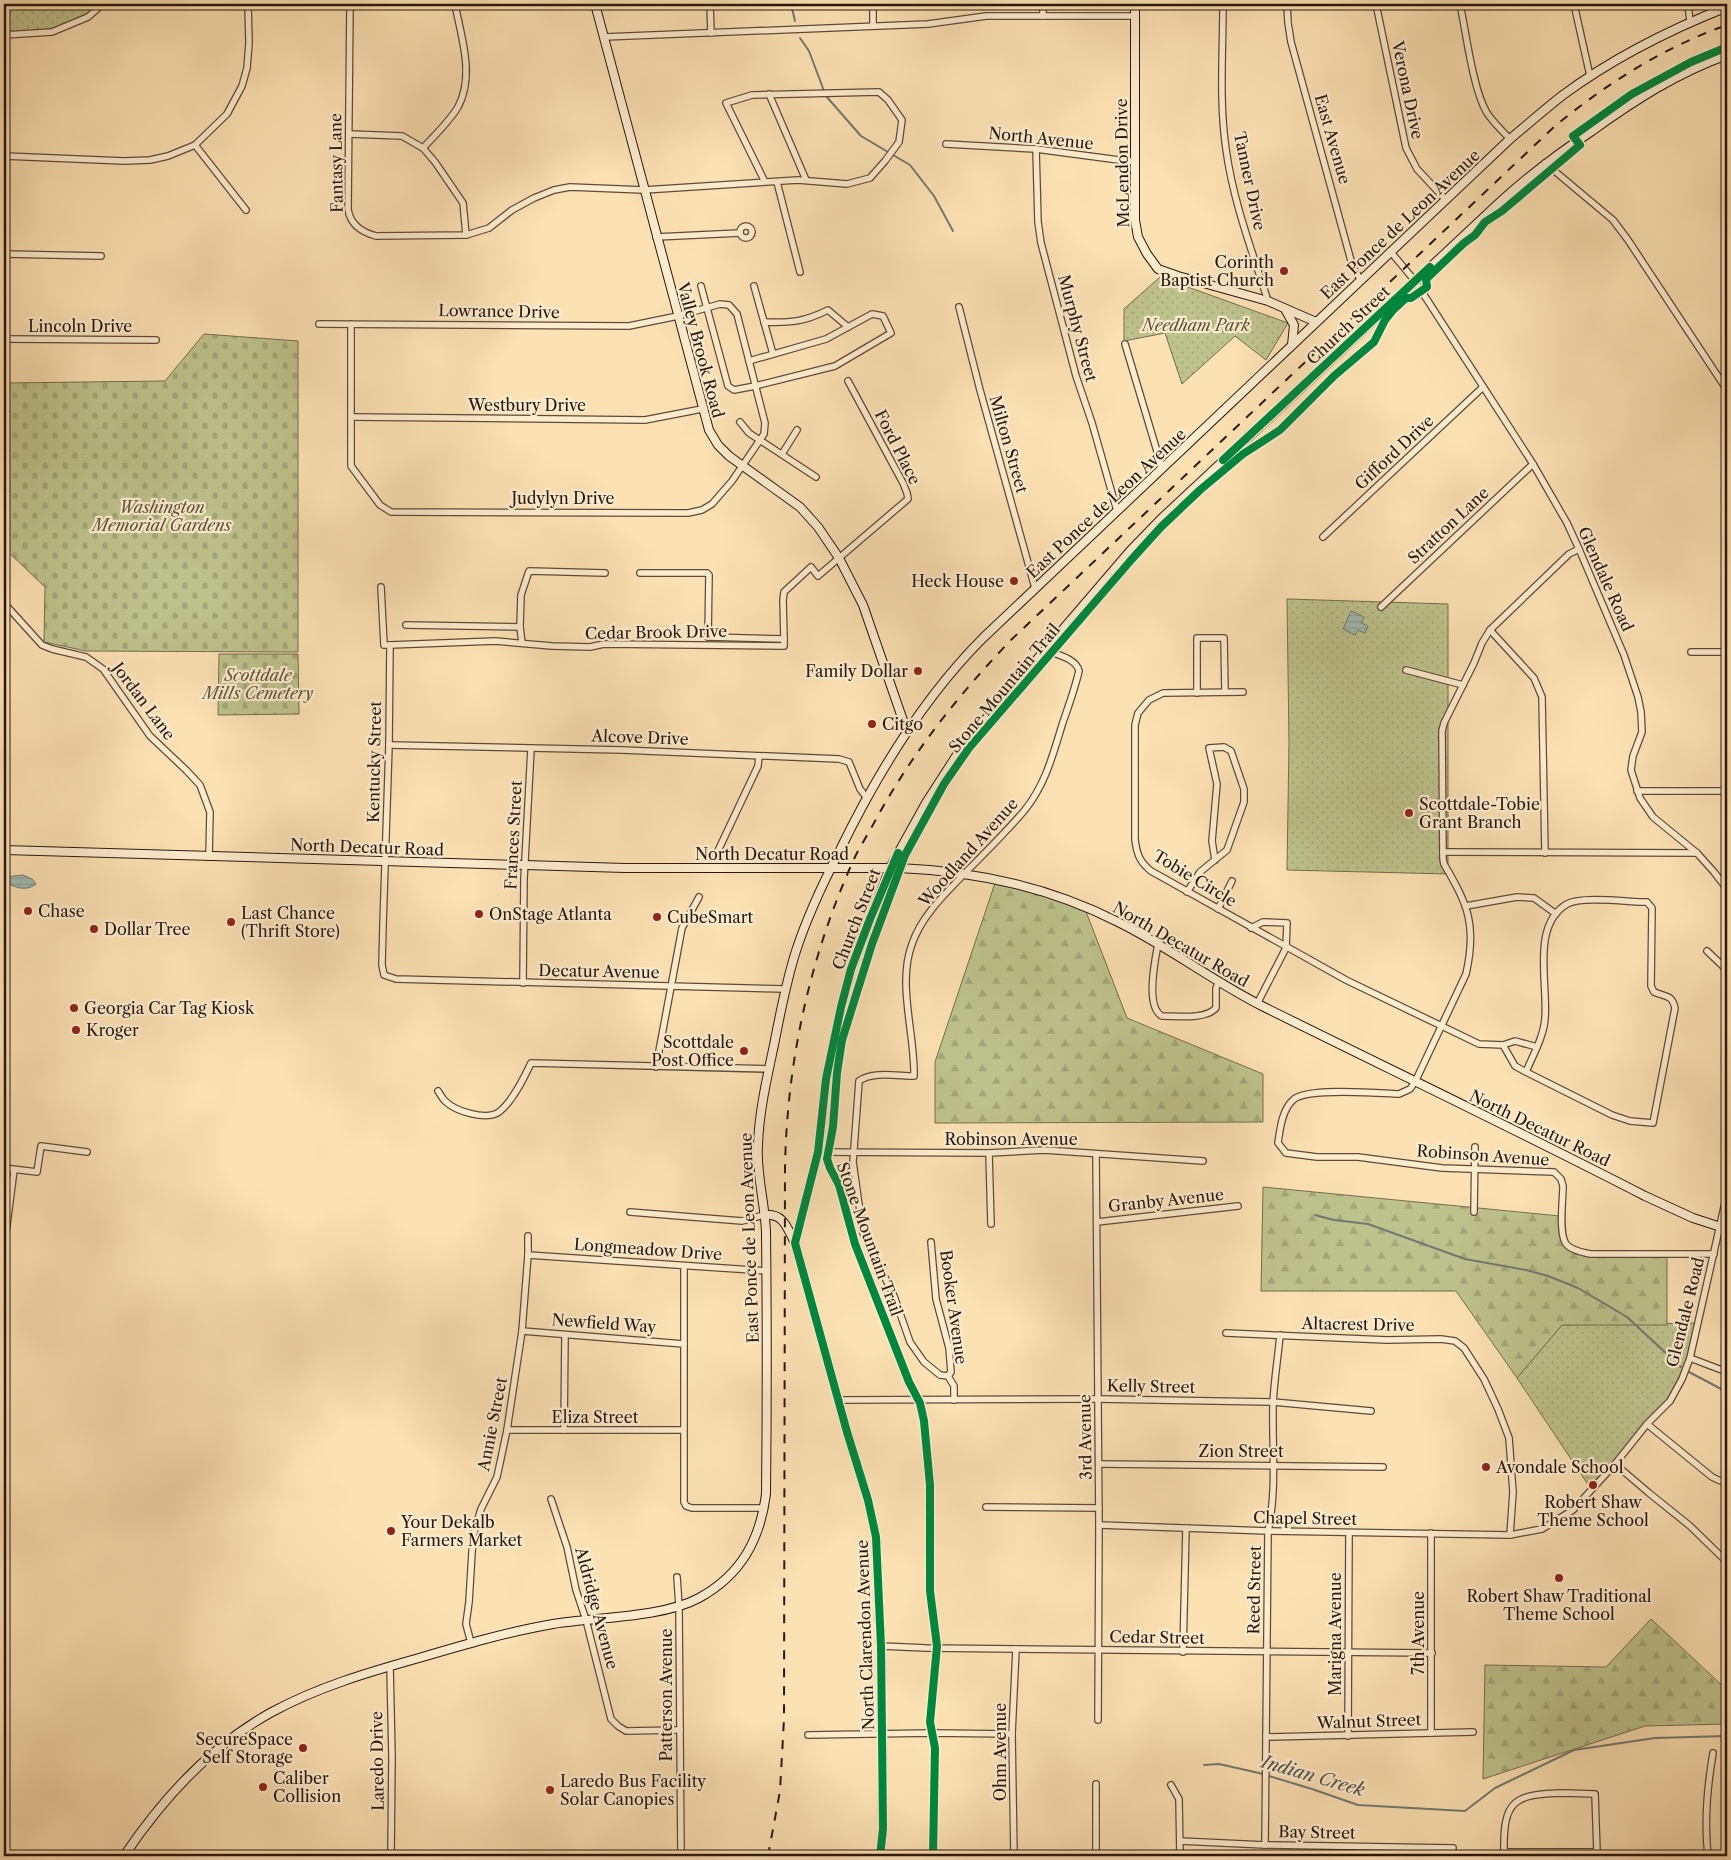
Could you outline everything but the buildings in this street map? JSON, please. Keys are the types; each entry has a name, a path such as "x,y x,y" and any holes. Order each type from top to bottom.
{"main road":[{"name":"Valley Brook Road","path":"595,4 709,430 718,446 741,466 800,507 818,527 839,558 863,605 908,732"},
{"name":"McLendon Drive","path":"1135,4 1135,220 1138,237 1146,254 1158,269 1268,301 1316,322"},
{"name":"East Ponce de Leon Avenue","path":"124,1856 176,1788 202,1762 233,1737 272,1712 306,1695 390,1666 517,1630 654,1612 679,1606 715,1588 740,1564 755,1540 764,1508 766,1465 766,1271 764,1215 758,1151 759,1126 769,1068 796,951 831,868 867,798 908,732 932,695 954,668 1035,588 1510,139 1562,96 1590,76 1633,50 1690,22 1727,7"},
{"name":"Church Street","path":"795,1242 818,1152 826,1080 851,968 890,868 926,803 954,759 987,717 1130,551 1178,502 1499,203 1545,163 1637,99 1690,69 1727,55"},
{"path":"1285,309 1294,326 1292,345"},
{"name":"North Decatur Road","path":"4,850 668,868 890,868 965,873 1019,884 1064,898 1119,922 1257,1004 1645,1196 1693,1218 1724,1228"},
{"name":"North Clarendon Avenue","path":"764,1215 777,1216 782,1219 795,1242 840,1400 847,1432 868,1500 876,1538 881,1646 882,1829 880,1856"}],"street":[{"path":"4,35 52,32 88,16 103,4"},
{"path":"4,156 124,161 150,160 168,156 195,145 227,114 242,86 247,68 248,4"},
{"name":"Fantasy Lane","path":"350,4 348,209 349,216 360,230 376,236 466,235 489,228 512,210 534,198 554,190 570,187 644,190 806,180 847,184 870,178 899,142 902,120 888,100 879,92 769,94"},
{"path":"423,148 446,124 458,107 464,94 467,68 455,4"},
{"path":"710,4 711,33"},
{"path":"873,4 873,26"},
{"path":"1043,4 1043,16"},
{"name":"Tanner Drive","path":"1223,4 1222,100 1226,150 1240,215 1268,301"},
{"name":"East Avenue","path":"1288,4 1291,42 1353,268 1361,280"},
{"name":"Verona Drive","path":"1376,4 1406,148 1417,169 1445,199"},
{"path":"1460,4 1482,104 1492,120 1510,139"},
{"path":"1574,4 1590,76"},
{"path":"1688,4 1690,22"},
{"path":"604,37 928,24 986,16 1134,16"},
{"path":"765,182 726,103 752,95 769,94 806,180"},
{"path":"348,134 402,136 423,148 435,162 463,204 466,235"},
{"name":"North Avenue","path":"946,144 1036,149 1134,162"},
{"path":"195,145 246,210"},
{"name":"Murphy Street","path":"1036,149 1038,222 1041,243 1076,376 1092,423 1117,511"},
{"path":"1545,163 1613,220 1727,390"},
{"path":"777,182 800,272"},
{"path":"656,237 740,233"},
{"name":"Glendale Road","path":"1390,251 1415,281 1533,464 1579,549 1624,655 1638,697 1642,732 1633,756 1631,770 1637,791 1653,817 1697,853 1727,889"},
{"path":"4,254 101,256"},
{"path":"701,286 728,386 734,390 755,386 835,366 891,333 882,316 872,314 826,339 749,361 755,386 765,423 764,434 760,439"},
{"path":"754,286 772,354"},
{"name":"Lowrance Drive","path":"319,324 630,326 678,316 720,304 730,305 737,314 749,361"},
{"name":"Milton Street","path":"958,308 1035,588"},
{"path":"764,322 791,323 817,316 828,310 848,327"},
{"name":"Judylyn Drive","path":"351,324 351,466 380,505 391,512 688,513 702,510 712,504 732,481 760,439"},
{"name":"Lincoln Drive","path":"4,339 156,340"},
{"path":"1125,344 1162,468"},
{"name":"Ford Place","path":"839,558 908,500 903,483 848,381"},
{"name":"Gifford Drive","path":"1323,537 1483,387"},
{"name":"Westbury Drive","path":"352,418 645,420 702,409"},
{"path":"740,422 749,432 816,477"},
{"path":"782,454 797,430"},
{"name":"Stratton Lane","path":"1381,607 1533,464"},
{"path":"1415,1082 1466,974 1471,956 1471,937 1466,906 1463,896 1444,864 1442,731 1447,714 1490,630 1569,554 1579,549"},
{"name":"Cedar Brook Drive","path":"390,645 495,641 590,647 604,644 651,645 784,639 784,592 811,568 818,576 839,558"},
{"path":"522,643 520,627 521,595 529,571 605,573"},
{"name":"Cedar Brook Drive","path":"640,573 706,573 710,575 708,641"},
{"name":"Kentucky Street","path":"381,586 384,645 390,645 383,970 387,977 411,980"},
{"name":"Jordan Lane","path":"4,603 42,645 86,657 103,669 150,736 200,786 210,812 209,857"},
{"path":"406,625 520,627"},
{"path":"1490,630 1534,678 1542,697 1545,853"},
{"path":"1197,693 1197,638 1224,638 1225,692"},
{"name":"Woodland Avenue","path":"853,1153 859,1082 862,1079 874,1076 914,1076 907,992 911,944 933,908 1024,811 1037,793 1053,758 1079,671 1073,662 1045,650"},
{"path":"1691,652 1727,652"},
{"path":"1406,670 1463,685"},
{"name":"Tobie Circle","path":"1243,692 1162,693 1149,700 1138,713 1135,725 1135,840 1137,854 1143,865 1286,948 1441,1027 1478,1044 1503,1045 1515,1041 1537,1047"},
{"name":"Alcove Drive","path":"389,745 531,748 846,760 849,762 860,789 867,798"},
{"path":"1187,892 1200,872 1215,860 1227,850 1244,802 1244,789 1231,750 1224,747 1209,748 1217,784 1212,841 1215,860"},
{"name":"Frances Street","path":"523,983 524,879 531,748"},
{"path":"716,855 758,766 759,756"},
{"path":"1637,791 1727,791"},
{"path":"1443,852 1697,853"},
{"path":"1218,909 1232,881"},
{"path":"656,1067 682,928 699,897"},
{"path":"1466,906 1517,897 1534,898 1556,914"},
{"path":"1503,1045 1514,1066 1526,1072 1612,1115 1630,1121 1653,1123 1675,1008 1674,1001 1669,996 1654,992 1651,986 1652,908 1647,902 1580,901 1568,904 1549,921 1544,936 1545,1020 1537,1047 1526,1072"},
{"path":"1251,928 1262,922 1287,922 1286,948 1257,1004"},
{"path":"1158,944 1155,959 1153,1002 1156,1011 1162,1016 1197,1016 1211,1013 1216,1008 1216,989 1219,980"},
{"path":"1707,951 1727,970"},
{"name":"Decatur Avenue","path":"411,980 786,989"},
{"path":"438,1091 445,1101 456,1109 470,1114 484,1115 498,1113 522,1083 531,1063 769,1068"},
{"name":"Robinson Avenue","path":"1415,1082 1403,1094 1308,1093 1298,1095 1290,1102 1281,1124 1278,1143 1286,1153 1317,1157 1358,1157 1442,1168 1548,1170 1558,1174 1563,1186 1562,1238 1574,1250 1590,1254 1714,1254"},
{"path":"4,1168 37,1172 41,1146 87,1152"},
{"path":"1474,1212 1475,1147"},
{"name":"Robinson Avenue","path":"818,1152 989,1153 1044,1150 1203,1161"},
{"path":"853,1153 863,1233 894,1296 910,1342 924,1362 940,1375 948,1376"},
{"path":"989,1153 991,1224"},
{"name":"3rd Avenue","path":"1096,1154 1100,1525 1098,1720"},
{"path":"4,1248 14,1170"},
{"name":"Glendale Road","path":"1510,1535 1542,1529 1573,1510 1615,1464 1647,1424 1670,1401 1682,1379 1690,1358 1714,1254 1724,1228 1727,1194"},
{"name":"Granby Avenue","path":"1097,1222 1238,1206"},
{"path":"630,1212 742,1221 764,1215"},
{"name":"Annie Street","path":"472,1643 466,1624 473,1536 481,1508 496,1477 507,1430 522,1330 528,1236"},
{"name":"Booker Avenue","path":"931,1242 936,1299 949,1348 951,1372 948,1376 954,1386 954,1400"},
{"name":"Longmeadow Drive","path":"528,1255 766,1271"},
{"path":"684,1266 684,1502 689,1507 764,1508"},
{"name":"Newfield Way","path":"522,1330 684,1344"},
{"name":"Altacrest Drive","path":"1226,1333 1387,1340 1441,1339 1455,1342 1464,1348 1484,1379 1509,1438 1513,1492 1510,1535"},
{"path":"564,1430 565,1335"},
{"name":"Reed Street","path":"1265,1845 1268,1531 1271,1520 1274,1402 1280,1335"},
{"path":"1690,1358 1727,1372"},
{"name":"Kelly Street","path":"840,1400 1098,1399 1274,1402 1371,1411"},
{"path":"1647,1424 1712,1477 1727,1484"},
{"name":"Eliza Street","path":"507,1430 683,1430"},
{"name":"Zion Street","path":"1099,1464 1383,1467"},
{"path":"1615,1464 1690,1526 1727,1562"},
{"name":"Aldridge Avenue","path":"551,1499 567,1547 576,1590 586,1620 611,1719 615,1724 626,1730 680,1730"},
{"path":"986,1507 1099,1508"},
{"name":"Chapel Street","path":"1100,1525 1349,1533 1510,1535"},
{"path":"1184,1652 1186,1528"},
{"name":"Marigna Avenue","path":"1348,1736 1349,1533"},
{"name":"7th Avenue","path":"1431,1533 1431,1733"},
{"name":"Patterson Avenue","path":"677,1577 679,1606 681,1856"},
{"name":"Cedar Street","path":"881,1646 1184,1652 1432,1653"},
{"name":"Ohm Avenue","path":"1014,1856 1012,1734 1016,1649"},
{"name":"Laredo Drive","path":"390,1666 392,1856"},
{"name":"Walnut Street","path":"1266,1737 1473,1732"},
{"path":"808,1735 1012,1734"},
{"path":"1708,1856 1707,1795 1713,1753"},
{"path":"1096,1784 1096,1856"},
{"path":"1171,1785 1179,1799 1180,1856"},
{"path":"1596,1794 1597,1854 1504,1852 1505,1821 1508,1813 1518,1801 1531,1795 1596,1794"},
{"name":"Bay Street","path":"1180,1841 1265,1845 1453,1848"}],"green space":[{"path":"4,4 104,4 84,19 53,34 4,34"},
{"name":"Needham Park","path":"1160,277 1288,323 1266,360 1235,336 1182,384 1165,333 1124,341 1124,309"},
{"name":"Washington Memorial Gardens","path":"204,334 298,341 298,652 86,651 44,642 45,587 4,548 4,383 165,381"},
{"path":"1287,599 1448,604 1448,874 1287,870 1289,742"},
{"name":"Scottdale Mills Cemetery","path":"219,654 298,654 299,714 218,715"},
{"path":"996,880 1085,909 1127,1018 1263,1074 1263,1122 935,1123 935,1062"},
{"path":"1263,1187 1560,1216 1565,1242 1584,1253 1667,1255 1667,1325 1562,1325 1517,1378 1456,1291 1261,1291"},
{"path":"1700,1323 1687,1370 1667,1405 1591,1489 1517,1378 1562,1325"},
{"path":"1651,1619 1727,1690 1727,1724 1645,1726 1483,1779 1485,1665 1606,1667"}],"water":[{"path":"1351,611 1364,617 1361,623 1368,626 1365,633 1358,630 1355,635 1343,629"},
{"path":"23,875 32,879 36,884 24,888 4,882 5,877"}],"waterway":[{"path":"791,4 795,21"},
{"path":"800,38 809,51 824,91"},
{"path":"826,96 861,136 910,165 934,196 953,231"},
{"path":"1315,1215 1334,1220 1368,1224 1465,1259 1526,1270 1548,1276 1578,1288 1627,1317 1681,1367"},
{"path":"1689,1372 1727,1392"},
{"name":"Indian Creek","path":"1204,1765 1219,1764 1259,1773 1358,1805 1465,1811 1495,1788 1574,1750 1655,1738 1727,1736"}],"railway":[{"path":"768,1856 780,1791 784,1719 785,1167 790,1088 796,1049 813,971 838,896 856,854 890,794 921,747 955,702 1012,639 1555,126 1615,81 1636,68 1681,44 1727,25"}],"cycle path":[{"name":"Stone Mountain Trail","path":"933,1856 935,1748 930,1722 937,1646 930,1591 930,1485 924,1421 920,1403 909,1382 855,1244 839,1185 827,1159 833,1127 837,1073 842,1040 872,944 905,855 944,784 969,748 1161,527 1200,490 1243,454 1280,430 1334,376 1374,342 1385,320 1393,310 1406,298 1411,298 1427,287 1426,279 1475,235 1485,222 1502,211 1580,145 1573,136 1632,94 1691,62 1727,47"},
{"path":"1223,460 1430,267"},
{"path":"880,1856 883,1829 881,1646 876,1537 868,1500 847,1432 795,1243 818,1152 826,1079 851,969 898,853"}],"place":[{"name":"Corinth Baptist Church","path":"1284,271"},
{"name":"Heck House","path":"1014,581"},
{"name":"Family Dollar","path":"918,671"},
{"name":"Citgo","path":"872,724"},
{"name":"Scottdale-Tobie Grant Branch","path":"1409,813"},
{"name":"Chase","path":"28,911"},
{"name":"OnStage Atlanta","path":"479,914"},
{"name":"CubeSmart","path":"657,917"},
{"name":"Last Chance (Thrift Store)","path":"231,922"},
{"name":"Dollar Tree","path":"94,929"},
{"name":"Georgia Car Tag Kiosk","path":"74,1008"},
{"name":"Kroger","path":"76,1030"},
{"name":"Scottdale Post Office","path":"744,1051"},
{"name":"Avondale School","path":"1486,1467"},
{"name":"Robert Shaw Theme School","path":"1593,1485"},
{"name":"Your Dekalb Farmers Market","path":"391,1531"},
{"name":"Robert Shaw Traditional Theme School","path":"1559,1578"},
{"name":"SecureSpace Self Storage","path":"303,1748"},
{"name":"Caliber Collision","path":"263,1787"},
{"name":"Laredo Bus Facility Solar Canopies","path":"550,1790"}]}
